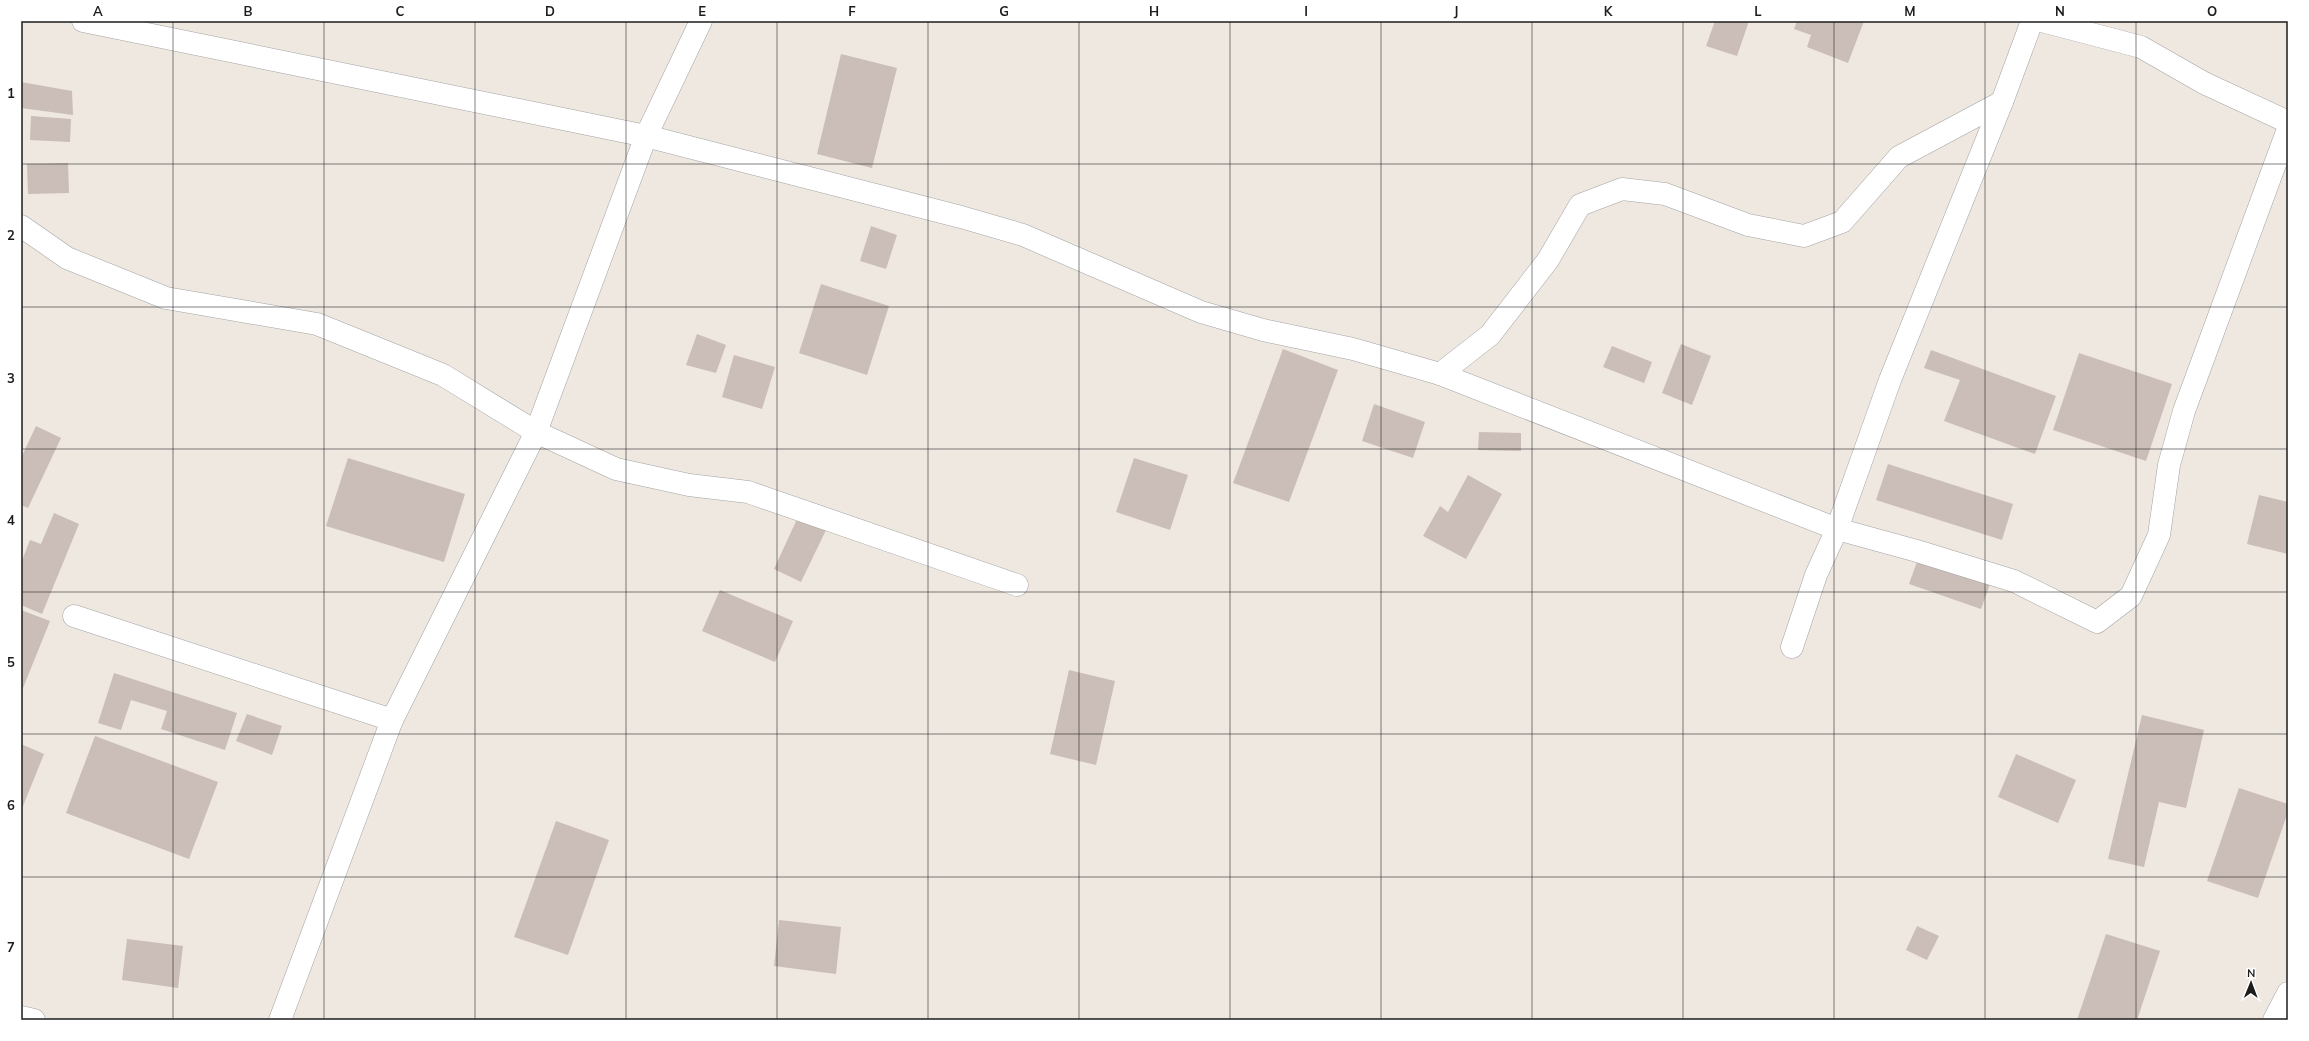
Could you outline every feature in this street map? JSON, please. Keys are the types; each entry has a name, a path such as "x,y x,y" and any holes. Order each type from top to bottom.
{"street":[{"path":"83,21 646,136 961,217 1023,235 1201,312 1264,330 1353,349 1440,374 1836,529 1917,551 2014,581 2097,622 2131,596 2159,535 2170,465 2184,411 2288,129"},
{"path":"280,1020 392,720 536,432 646,136 701,21"},
{"path":"1792,647 1816,575 1836,529 1890,380 2002,102 2032,21"},
{"path":"2042,21 2141,48 2204,83 2288,122"},
{"path":"1440,374 1490,335 1548,260 1580,205 1622,189 1665,194 1748,225 1804,236 1842,222 1899,157 2002,102"},
{"path":"21,226 67,258 166,298 317,324 443,375 536,432 616,469 689,485 748,492 1017,585"},
{"path":"74,616 392,720"},
{"path":"2274,1020 2288,993"},
{"path":"21,1016 34,1020"}],"building":[{"path":"1715,21 1749,21 1737,56 1706,46"},
{"path":"1797,21 1864,21 1848,63 1807,47 1811,35 1794,29"},
{"path":"841,54 897,68 872,168 817,154"},
{"path":"21,82 72,91 73,115 21,108"},
{"path":"31,116 71,119 70,142 30,140"},
{"path":"68,163 69,193 28,194 27,164"},
{"path":"871,226 897,235 886,269 860,261"},
{"path":"821,284 889,306 867,375 799,353"},
{"path":"697,334 726,345 716,373 686,365"},
{"path":"1681,344 1711,356 1692,405 1662,393"},
{"path":"1612,346 1652,362 1644,383 1603,367"},
{"path":"1283,349 1338,370 1289,502 1233,483"},
{"path":"1931,350 2056,396 2035,454 1944,421 1960,380 1924,368"},
{"path":"2079,353 2172,384 2146,461 2053,430"},
{"path":"734,355 775,367 762,409 722,397"},
{"path":"1374,404 1425,422 1413,458 1362,441"},
{"path":"36,426 61,438 28,508 21,505 21,458"},
{"path":"1479,432 1521,433 1521,451 1478,450"},
{"path":"348,458 465,494 444,562 326,526"},
{"path":"1134,458 1188,475 1170,530 1116,512"},
{"path":"1888,464 2013,504 2002,540 1876,500"},
{"path":"1468,475 1502,494 1466,559 1423,536 1440,506 1448,512"},
{"path":"2259,495 2288,502 2288,554 2247,544"},
{"path":"54,513 79,524 42,614 21,605 21,563 30,540 41,544"},
{"path":"798,517 826,530 801,582 774,569"},
{"path":"1918,559 1990,584 1981,609 1909,584"},
{"path":"720,590 793,621 775,662 702,631"},
{"path":"21,610 50,621 21,693"},
{"path":"1069,670 1115,681 1096,765 1050,754"},
{"path":"114,673 237,713 225,750 161,729 167,711 131,700 121,730 98,723"},
{"path":"247,714 282,726 272,755 236,741"},
{"path":"2142,715 2204,730 2186,808 2159,802 2144,867 2108,859"},
{"path":"95,736 218,782 189,859 66,813"},
{"path":"21,744 44,754 21,811"},
{"path":"2016,754 2076,780 2058,823 1998,797"},
{"path":"2239,788 2288,804 2288,812 2258,898 2207,881"},
{"path":"556,821 609,840 568,955 514,937"},
{"path":"779,920 841,927 836,974 774,966"},
{"path":"1917,926 1939,936 1927,960 1906,950"},
{"path":"2106,934 2160,951 2137,1020 2077,1020"},
{"path":"127,939 183,946 178,988 122,980"}]}
